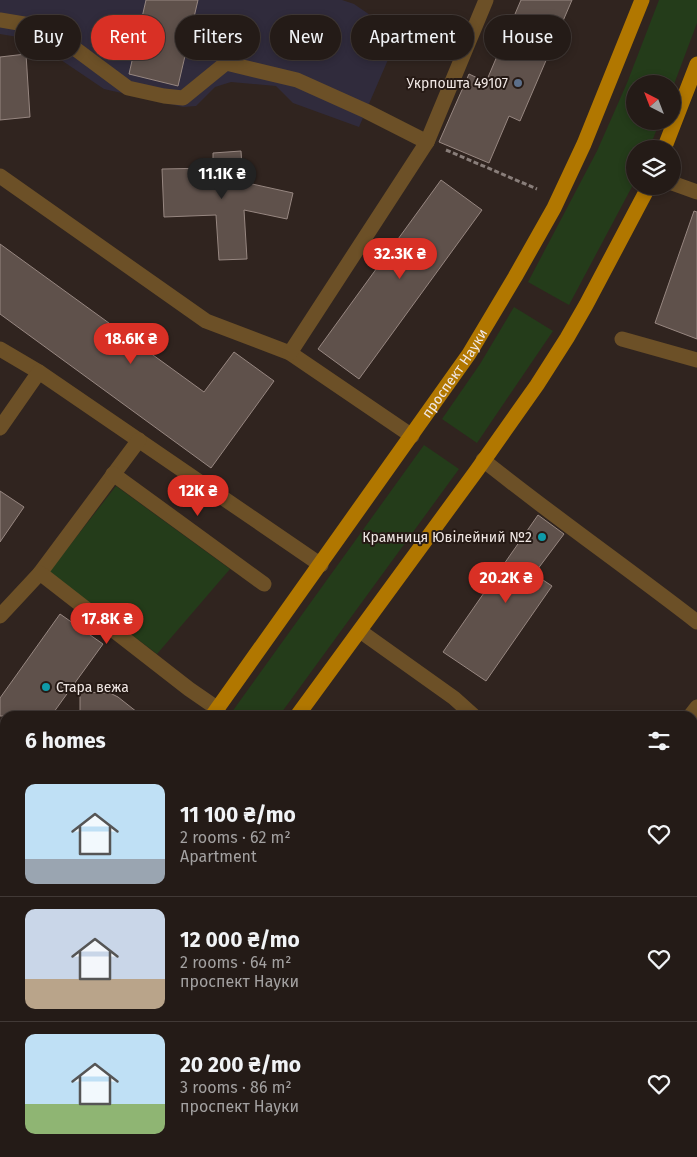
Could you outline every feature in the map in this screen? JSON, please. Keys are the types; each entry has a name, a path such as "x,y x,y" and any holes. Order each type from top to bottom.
{"main road":[{"name":"проспект Науки","path":"216,711 469,354 516,277 554,208 584,144 642,0"},
{"path":"667,140 697,64"},
{"path":"302,711 483,460 567,338 644,195"}],"street":[{"path":"290,352 427,142 486,0"},
{"path":"0,20 36,26 54,33 128,88 183,98 226,63 297,80 366,111 427,142"},
{"path":"3,182 206,321 290,352 412,436"},
{"path":"681,186 697,192"},
{"path":"622,339 697,360"},
{"path":"0,349 40,372 321,565"},
{"path":"0,428 40,372"},
{"path":"0,616 40,573 139,440"},
{"path":"483,460 534,501 697,622"},
{"path":"113,474 264,584"},
{"path":"40,573 181,683 213,711"},
{"path":"360,631 454,698 468,711"}],"path":[{"path":"427,142 537,189"}],"shaded area":[{"path":"0,0 342,0 354,4 370,15 351,15 351,60 388,60 359,127 293,103 276,86 231,82 215,87 196,106 183,107 104,89 61,60 81,60 81,15 15,15 15,36 0,34"}],"green space":[{"path":"659,0 697,0 697,23 678,75 630,75"},
{"path":"626,85 626,130 656,130 653,140 626,140 626,195 628,195 569,305 528,282 597,151"},
{"path":"514,307 553,331 477,443 442,419 480,364"},
{"path":"424,445 459,469 283,711 233,711"},
{"path":"116,486 230,569 157,654 49,572"}],"building":[{"path":"146,0 198,0 195,15 175,15 175,60 184,60 178,86 129,74 132,60 165,60 165,15 143,15"},
{"path":"521,0 572,0 566,15 515,15"},
{"path":"15,55 15,60 26,60 30,117 0,120 0,57"},
{"path":"495,60 546,60 520,121 509,116 489,163 439,142 469,74 486,82"},
{"path":"241,151 243,182 293,193 287,219 244,210 247,259 219,260 216,215 164,217 162,169 213,168 213,153"},
{"path":"441,180 482,210 359,379 318,349"},
{"path":"694,211 697,212 697,339 655,323"},
{"path":"0,244 204,392 234,352 274,381 211,468 0,314"},
{"path":"0,491 24,507 0,542"},
{"path":"538,515 564,534 534,574 552,586 486,681 443,652"},
{"name":"Стара вежа","path":"60,614 103,644 55,711 0,711 0,698"},
{"path":"80,692 110,693 136,711 80,711"}],"place":[{"name":"Укрпошта 49107","path":"518,83"},
{"name":"Крамниця Ювілейний №2","path":"542,537"},
{"name":"Стара вежа","path":"46,687"}]}
